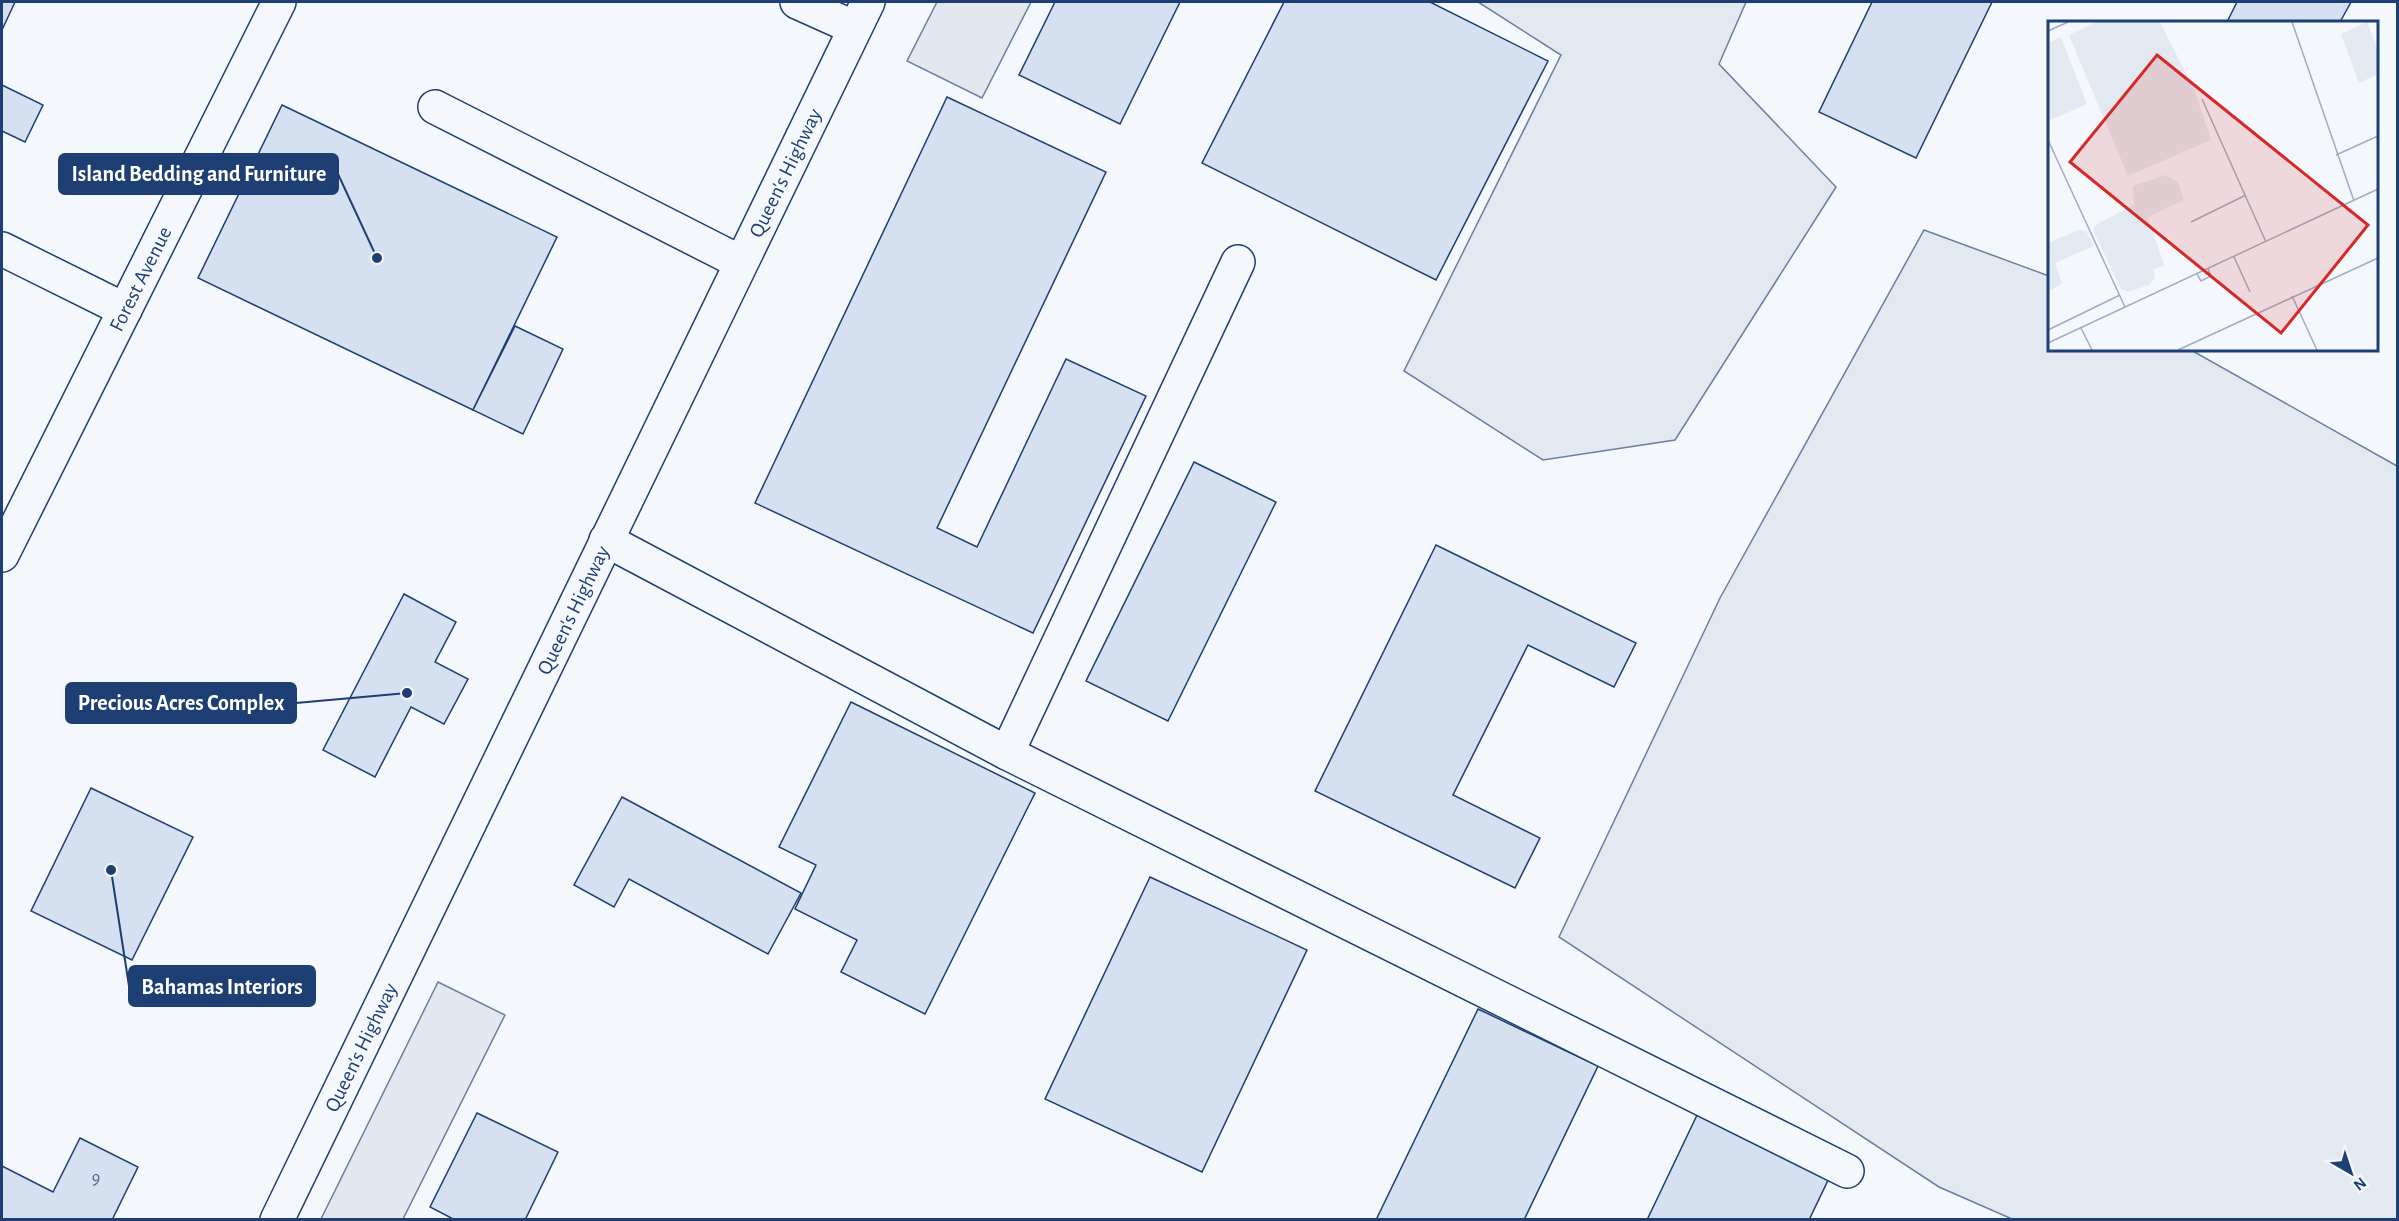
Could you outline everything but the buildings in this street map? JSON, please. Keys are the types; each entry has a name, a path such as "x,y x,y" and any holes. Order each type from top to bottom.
{"street":[{"name":"Forest Avenue","path":"2,555 279,2"},
{"path":"797,2 861,15"},
{"name":"Queen's Highway","path":"277,1220 861,15"},
{"path":"435,107 740,262"},
{"path":"2,249 125,310"},
{"path":"1007,753 1238,262"},
{"path":"606,540 1007,753 1847,1171"}],"shaded area":[{"path":"937,2 1031,2 982,98 907,61"},
{"path":"1478,2 1746,2 1719,64 1836,187 1675,440 1543,460 1404,371 1561,55"},
{"path":"1924,230 2048,276 2048,351 2193,351 2397,466 2397,1219 2012,1219 1939,1187 1559,937 1720,598"},
{"path":"438,982 505,1015 403,1219 321,1219"}],"place":[{"name":"Island Bedding and Furniture","path":"377,258"},
{"name":"Precious Acres Complex","path":"407,693"},
{"name":"Bahamas Interiors","path":"111,870"}]}
